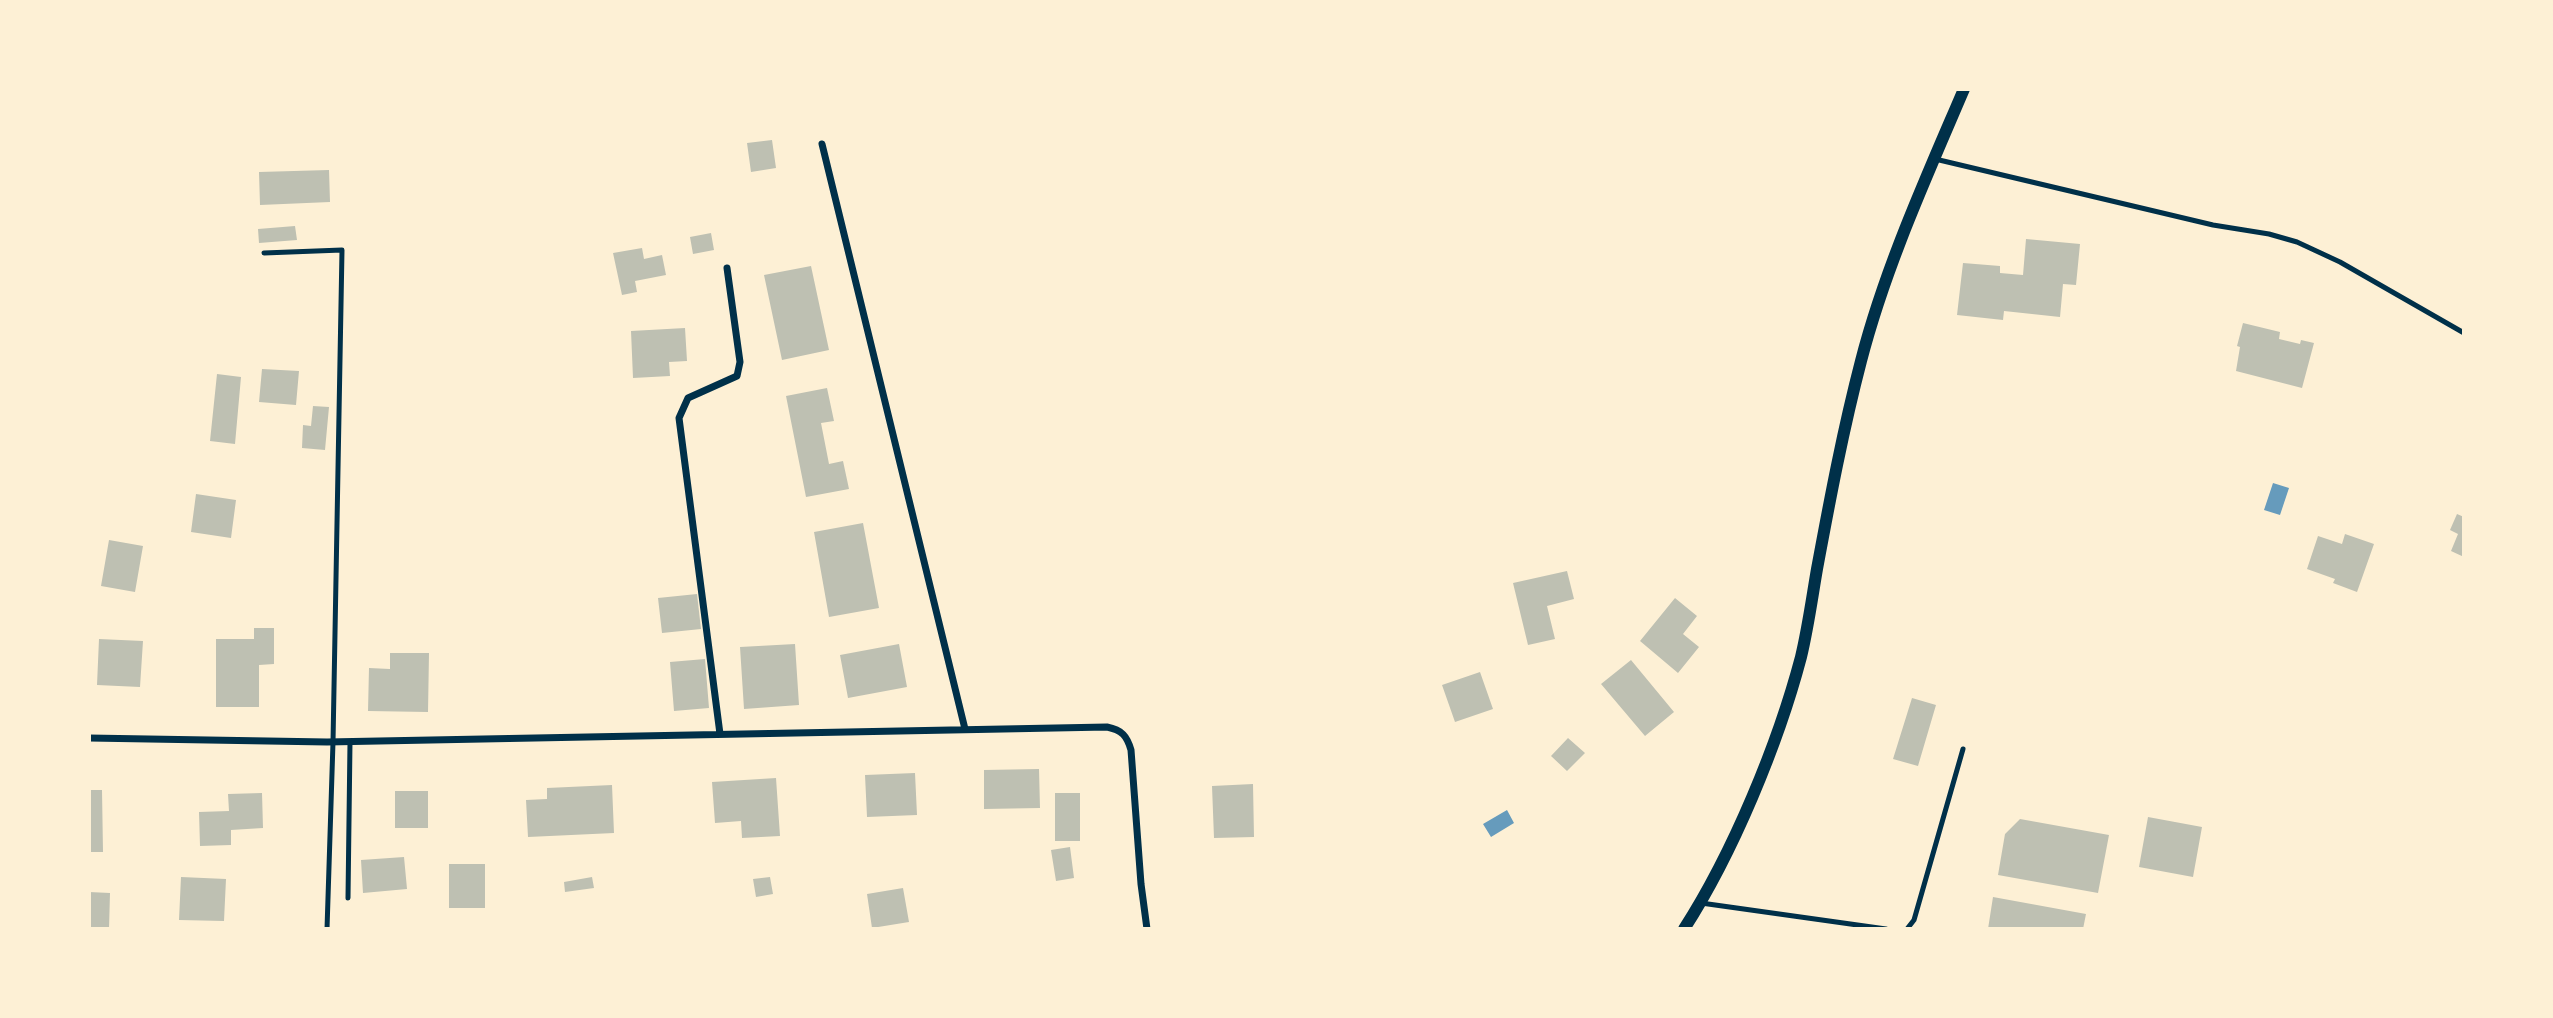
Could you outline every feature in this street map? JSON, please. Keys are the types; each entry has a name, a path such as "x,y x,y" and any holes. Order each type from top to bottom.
{"street":[{"path":"1684,929 1701,903 1758,782 1801,656 1839,456 1861,359 1899,244 1964,89"},
{"path":"822,144 965,729"},
{"path":"720,734 679,418 688,398 737,376 740,362 727,268"},
{"path":"89,738 350,742 1098,726 1115,728 1125,735 1132,760 1147,929"}],"lane":[{"path":"1935,159 2213,225 2269,234 2297,242 2340,262 2464,333"},
{"path":"264,253 342,250 327,929"},
{"path":"348,898 350,742"},
{"path":"1907,929 1914,920 1963,749"},
{"path":"1701,903 1885,929"}],"water":[{"path":"2273,483 2289,488 2280,515 2264,510"},
{"path":"1507,810 1514,823 1491,837 1483,824"}],"building":[{"path":"772,140 776,168 751,172 747,143"},
{"path":"329,170 330,202 260,205 259,172"},
{"path":"295,226 297,240 259,243 258,229"},
{"path":"711,233 714,250 693,254 690,237"},
{"path":"2026,239 2080,244 2076,285 2063,284 2060,317 2004,311 2003,320 1957,315 1963,263 2000,266 2000,273 2023,275"},
{"path":"642,248 644,259 662,255 666,275 635,281 637,292 622,295 613,253"},
{"path":"811,266 829,350 782,360 764,275"},
{"path":"2243,323 2280,332 2279,339 2300,344 2301,340 2314,343 2302,388 2236,371 2240,347 2237,346"},
{"path":"685,328 687,361 669,362 670,376 633,378 631,331"},
{"path":"262,369 299,371 296,405 259,402"},
{"path":"217,374 241,377 235,444 210,441"},
{"path":"827,388 834,421 821,423 829,464 843,461 849,489 806,497 786,396"},
{"path":"313,406 329,407 325,450 302,448 303,425 311,426"},
{"path":"196,494 236,500 231,538 191,532"},
{"path":"2457,514 2464,517 2464,557 2451,551 2458,534 2450,530"},
{"path":"863,523 879,608 829,617 814,532"},
{"path":"2345,534 2374,544 2357,592 2333,583 2335,579 2307,569 2318,536 2342,544"},
{"path":"109,540 143,546 135,592 101,586"},
{"path":"1567,571 1574,599 1547,606 1555,639 1528,645 1513,583"},
{"path":"697,594 701,629 662,633 658,598"},
{"path":"1675,598 1697,616 1683,634 1699,647 1678,673 1640,641"},
{"path":"254,628 274,628 274,664 259,665 259,707 216,707 216,639 254,639"},
{"path":"99,639 143,641 140,687 97,685"},
{"path":"795,644 799,705 744,709 740,647"},
{"path":"899,644 907,687 848,698 840,655"},
{"path":"390,653 429,653 428,712 368,711 369,668 390,669"},
{"path":"705,659 709,708 674,711 670,662"},
{"path":"1631,660 1674,712 1645,736 1601,684"},
{"path":"1480,672 1493,709 1455,722 1442,685"},
{"path":"1912,698 1936,705 1918,766 1893,759"},
{"path":"1568,738 1585,753 1567,771 1551,756"},
{"path":"1039,769 1040,808 984,809 984,770"},
{"path":"915,773 917,815 867,817 865,775"},
{"path":"776,778 780,836 742,838 741,821 715,823 712,782"},
{"path":"1253,784 1254,837 1214,838 1212,786"},
{"path":"612,785 614,833 528,837 526,800 547,799 547,788"},
{"path":"89,790 102,790 103,852 89,852"},
{"path":"395,791 428,791 428,828 395,828"},
{"path":"262,793 263,828 231,830 231,845 200,846 199,812 229,811 228,794"},
{"path":"1055,793 1080,793 1080,841 1055,841"},
{"path":"2148,817 2202,827 2193,877 2139,867"},
{"path":"2020,819 2109,835 2098,893 1998,875 2005,834"},
{"path":"1070,847 1074,878 1056,881 1051,850"},
{"path":"404,857 407,889 363,893 361,860"},
{"path":"449,864 485,864 485,908 449,908"},
{"path":"181,877 226,879 224,921 179,920"},
{"path":"592,877 594,888 565,892 564,882"},
{"path":"770,877 773,894 756,897 753,879"},
{"path":"903,888 909,922 872,928 867,894"},
{"path":"89,892 110,893 109,929 89,929"},
{"path":"1993,897 2086,914 2083,929 1988,929"}]}
